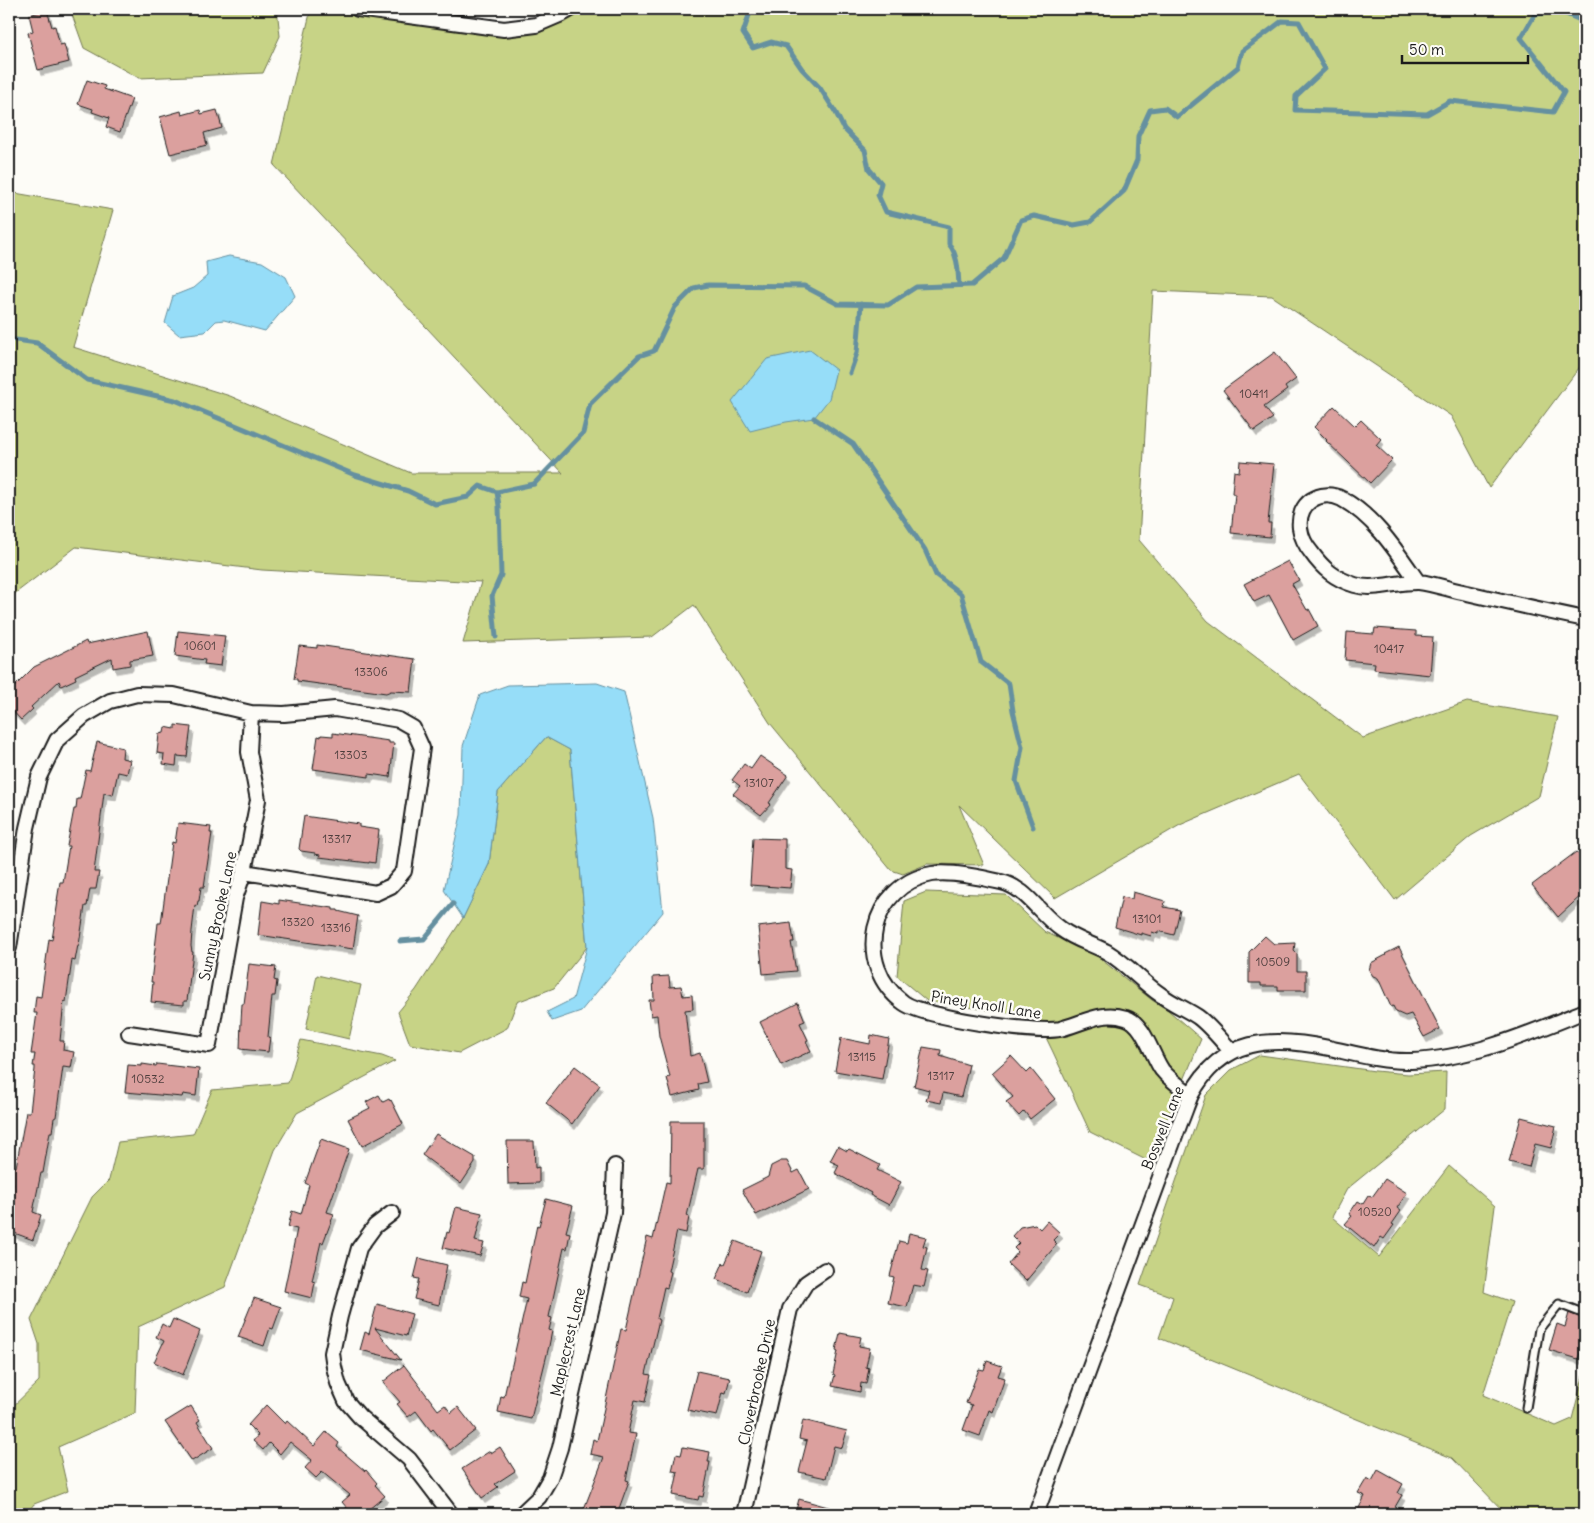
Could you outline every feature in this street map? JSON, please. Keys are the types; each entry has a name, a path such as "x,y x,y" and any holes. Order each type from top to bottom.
{"street":[{"path":"358,9 504,29 536,25 571,9"},
{"path":"1418,582 1383,534 1357,510 1341,499 1328,494 1314,498 1306,505 1300,517 1300,529 1307,547 1321,566 1338,579 1358,586 1418,582 1585,619"},
{"path":"9,948 27,828 38,777 57,740 84,716 110,701 137,694 174,695 251,713 284,714 334,708 399,720 413,728 422,748 404,871 391,886 376,893 244,872"},
{"name":"Sunny Brooke Lane","path":"129,1033 210,1045 235,898 244,872 258,800 249,752 251,713"},
{"name":"Piney Knoll Lane","path":"1192,1095 1170,1079 1160,1067 1145,1036 1136,1023 1127,1018 1110,1016 1087,1019 1059,1029 1039,1030 950,1018 922,1011 904,1003 889,989 880,975 874,959 875,925 884,906 897,891 915,880 934,874 963,875 1002,882 1020,889 1043,914 1062,930 1107,952 1160,995 1200,1018 1231,1051"},
{"name":"Boswell Lane","path":"1036,1514 1192,1095 1208,1071 1231,1051 1249,1044 1275,1041 1326,1048 1373,1058 1410,1061 1454,1056 1523,1035 1585,1011"},
{"name":"Maplecrest Lane","path":"520,1514 538,1497 550,1478 560,1448 614,1213 615,1166"},
{"path":"392,1212 375,1226 359,1248 332,1352 334,1367 338,1383 346,1401 360,1417 408,1459 451,1514"},
{"name":"Cloverbrooke Drive","path":"744,1514 790,1309 806,1283 825,1270"}],"lane":[{"path":"1526,1408 1539,1329 1559,1304 1585,1314"}],"green space":[{"path":"70,9 277,9 280,36 263,73 139,78 84,48"},
{"path":"311,9 358,9 504,29 571,9 1585,9 1585,360 1489,488 1451,416 1272,296 1153,291 1139,540 1208,621 1363,738 1467,702 1558,717 1539,796 1471,836 1395,900 1299,774 1180,825 1055,898 959,805 984,865 927,864 903,874 891,870 770,723 694,605 652,637 463,643 481,582 262,570 76,547 9,598 9,192 113,210 73,347 230,396 411,473 563,473 274,165"},
{"path":"546,737 570,750 587,947 554,988 517,1002 507,1028 459,1053 410,1044 398,1012 416,990 463,918 489,864 498,792"},
{"path":"926,892 1006,895 1045,932 1097,956 1152,1000 1168,1010 1201,1039 1177,1097 1146,1160 1090,1132 1036,1017 927,1001 897,976 904,901"},
{"path":"317,975 361,985 349,1039 306,1029"},
{"path":"301,1040 382,1056 395,1061 297,1113 275,1150 225,1287 138,1327 135,1413 58,1447 68,1491 34,1504 26,1514 9,1514 9,1410 39,1381 39,1344 31,1320 92,1197 109,1180 118,1142 193,1134 212,1090 288,1083"},
{"path":"1260,1055 1375,1071 1408,1074 1446,1072 1445,1109 1347,1189 1332,1217 1379,1257 1449,1166 1495,1206 1484,1292 1512,1302 1483,1395 1556,1426 1572,1419 1585,1369 1585,1514 1506,1514 1452,1458 1159,1338 1173,1297 1140,1285 1206,1095 1231,1070"}],"water":[{"path":"229,256 262,262 286,277 295,296 265,331 224,320 216,321 205,332 179,335 165,323 173,296 193,288 207,276 206,262"},
{"path":"810,350 836,370 829,399 814,418 786,422 750,431 732,402 767,359"},
{"path":"597,683 624,692 653,818 663,912 581,1011 552,1021 547,1012 573,999 587,947 570,750 546,737 498,792 489,864 463,918 444,890 461,815 463,746 480,695 508,685"}],"building":[{"path":"47,10 52,27 55,26 60,45 64,44 69,62 38,70 28,33 33,31 29,15"},
{"path":"87,80 105,86 104,89 132,99 120,132 106,127 109,118 92,112 93,109 78,104"},
{"path":"200,110 201,114 217,110 222,128 204,133 207,145 170,154 160,117 181,111 182,115"},
{"path":"1275,352 1296,379 1285,387 1287,390 1264,407 1273,418 1254,431 1223,390"},
{"path":"1334,406 1355,426 1361,420 1381,439 1376,445 1392,460 1370,483 1314,427"},
{"path":"1240,461 1274,464 1268,523 1271,523 1270,537 1231,533 1235,494 1232,493 1234,471 1239,472"},
{"path":"1288,561 1299,580 1292,584 1318,626 1293,640 1269,595 1254,602 1244,584"},
{"path":"1375,628 1416,631 1416,636 1433,637 1430,675 1374,669 1375,663 1345,660 1347,632 1374,634"},
{"path":"148,631 153,656 130,660 130,665 113,668 112,658 75,676 76,679 61,686 59,681 31,707 33,709 21,720 9,707 9,692 34,667 86,641 87,644"},
{"path":"178,631 225,636 221,666 204,664 205,660 175,656"},
{"path":"317,645 415,659 411,692 391,691 386,693 297,681 297,679 294,679 299,646 317,648"},
{"path":"175,725 191,727 187,757 177,756 176,766 163,764 164,754 157,753 159,734 164,733 165,727 175,729"},
{"path":"333,733 394,743 390,777 369,774 369,777 313,769 318,736 333,736"},
{"path":"97,742 123,748 122,758 130,760 127,774 118,772 113,795 104,793 94,872 99,872 96,889 90,889 87,906 85,906 79,945 75,961 72,960 66,1002 64,1001 60,1041 64,1041 63,1050 74,1052 71,1068 63,1067 56,1117 54,1118 52,1132 50,1132 43,1173 41,1173 33,1212 41,1215 33,1240 9,1231 9,1198 14,1183 10,1182 13,1167 16,1167 26,1112 30,1112 35,1069 35,1066 33,1066 35,1054 31,1054 37,1013 34,1013 36,996 41,997 49,939 52,940 60,882 63,882 74,809 76,809 77,799 80,799 86,770 90,771"},
{"path":"760,756 788,775 769,803 771,804 761,815 733,794 740,786 732,780 744,764 751,769"},
{"path":"304,816 359,824 359,827 379,830 375,863 319,857 320,855 315,853 301,851 299,849"},
{"path":"178,823 211,827 210,833 212,833 204,887 201,887 199,901 197,906 195,905 191,946 193,952 187,1001 184,1001 184,1005 151,1002 153,982 151,982 158,923 161,923 172,842 175,843"},
{"path":"753,838 785,839 785,869 792,870 790,888 750,885"},
{"path":"1576,852 1585,859 1585,892 1558,917 1532,885"},
{"path":"1133,892 1165,901 1164,907 1180,910 1174,935 1158,931 1158,934 1152,932 1151,936 1141,933 1141,935 1115,927 1122,897 1132,899"},
{"path":"279,900 333,908 333,910 358,916 353,949 258,935 262,901 279,904"},
{"path":"791,923 794,942 791,942 796,971 763,974 758,927"},
{"path":"1265,936 1274,944 1295,943 1294,951 1297,954 1297,971 1306,971 1306,990 1278,990 1278,986 1261,986 1261,983 1249,983 1249,952"},
{"path":"1399,947 1440,1029 1424,1037 1411,1014 1405,1016 1396,1012 1393,1006 1391,1007 1378,978 1373,976 1369,970 1371,963"},
{"path":"249,964 276,967 274,980 277,981 275,996 272,996 268,1052 240,1049 242,1004 244,1004"},
{"path":"669,976 670,987 681,986 683,996 692,995 693,1009 685,1010 690,1056 700,1053 707,1082 698,1084 699,1090 672,1097 667,1078 670,1077 659,1036 657,1015 651,1016 649,1000 654,1000 653,977"},
{"path":"798,1003 805,1021 800,1023 811,1051 781,1065 760,1022"},
{"path":"871,1035 889,1039 882,1079 835,1071 841,1038 870,1044"},
{"path":"923,1047 941,1050 940,1056 969,1065 961,1097 943,1093 941,1103 926,1100 929,1090 914,1086"},
{"path":"1011,1056 1027,1073 1031,1069 1055,1099 1030,1119 1024,1111 1019,1116 1006,1102 1013,1097 992,1073"},
{"path":"142,1064 199,1069 196,1096 183,1094 182,1097 125,1092 128,1065 142,1066"},
{"path":"575,1066 600,1085 572,1124 546,1103"},
{"path":"379,1095 383,1102 391,1100 403,1124 362,1146 348,1119 370,1108 366,1102"},
{"path":"1521,1117 1556,1126 1551,1148 1535,1144 1529,1167 1509,1162"},
{"path":"671,1121 704,1121 704,1169 698,1169 687,1216 689,1217 686,1233 677,1231 668,1271 671,1272 667,1288 664,1287 657,1319 659,1320 646,1374 651,1375 645,1402 635,1400 628,1433 636,1434 626,1480 629,1481 617,1514 582,1514 604,1457 590,1454 593,1439 597,1441 621,1329 626,1330 647,1237 653,1239 666,1182 670,1183"},
{"path":"436,1134 475,1157 475,1163 461,1184 422,1155"},
{"path":"321,1139 349,1149 327,1212 334,1214 323,1243 321,1242 312,1281 315,1282 312,1298 284,1291 297,1229 288,1227 292,1211 301,1214 309,1185 305,1183"},
{"path":"507,1141 534,1141 535,1168 539,1167 539,1183 508,1184"},
{"path":"838,1146 847,1151 849,1149 880,1165 877,1170 901,1182 889,1205 835,1173 839,1165 830,1161"},
{"path":"781,1161 787,1161 793,1173 799,1170 809,1189 756,1215 742,1190 768,1177 771,1166"},
{"path":"1385,1179 1407,1193 1397,1208 1401,1211 1392,1224 1394,1225 1384,1239 1381,1237 1374,1248 1345,1224 1352,1216 1349,1214 1358,1201 1363,1204 1368,1196 1372,1197"},
{"path":"546,1199 573,1206 566,1232 570,1233 567,1249 564,1248 549,1317 552,1318 549,1330 552,1331 531,1419 498,1412 501,1396 504,1397 527,1299 519,1297 522,1282 525,1283 537,1225 539,1226"},
{"path":"456,1207 482,1213 475,1241 484,1243 480,1256 443,1248"},
{"path":"1047,1221 1060,1233 1053,1240 1057,1244 1026,1281 1008,1264 1018,1252 1014,1248 1019,1243 1012,1236 1020,1227 1035,1224 1040,1229"},
{"path":"909,1233 926,1237 923,1246 927,1247 922,1270 928,1271 924,1287 913,1285 907,1307 888,1303 894,1277 890,1276 899,1241 907,1243"},
{"path":"735,1241 761,1251 747,1292 716,1279"},
{"path":"419,1258 447,1265 439,1305 414,1299 419,1279 414,1278"},
{"path":"254,1298 281,1307 273,1329 270,1328 264,1346 238,1337"},
{"path":"377,1304 412,1314 406,1336 375,1328 401,1360 360,1350 365,1332 369,1334"},
{"path":"1569,1313 1585,1319 1585,1337 1578,1359 1549,1350 1557,1324 1565,1327"},
{"path":"173,1319 200,1331 183,1375 154,1362 164,1341 156,1337 162,1324 169,1328"},
{"path":"840,1333 861,1337 859,1346 870,1348 866,1367 869,1368 866,1384 861,1383 860,1392 832,1386"},
{"path":"987,1361 1002,1366 998,1376 1005,1378 993,1412 989,1410 980,1436 963,1430 972,1405 966,1403 979,1369 984,1370"},
{"path":"404,1365 438,1410 445,1405 451,1413 458,1407 476,1430 450,1450 433,1429 431,1431 416,1411 408,1417 397,1404 400,1402 383,1382"},
{"path":"697,1371 730,1378 726,1393 723,1392 717,1416 687,1410"},
{"path":"266,1405 285,1424 287,1421 314,1446 326,1432 339,1443 337,1447 366,1470 377,1483 375,1485 385,1496 363,1514 352,1514 342,1502 350,1495 322,1472 316,1478 305,1468 312,1460 290,1442 280,1454 269,1443 263,1450 253,1441 258,1435 248,1425"},
{"path":"191,1406 200,1420 197,1422 213,1448 192,1461 165,1422"},
{"path":"803,1420 847,1431 842,1448 834,1446 826,1478 799,1472 807,1441 799,1439"},
{"path":"500,1447 515,1471 495,1484 498,1487 482,1498 462,1469 490,1451 491,1453"},
{"path":"683,1447 710,1452 708,1462 710,1462 703,1497 699,1496 698,1500 673,1495 678,1472 672,1471 676,1454 681,1455"},
{"path":"1378,1470 1403,1484 1398,1493 1402,1495 1391,1514 1356,1514 1365,1496 1358,1493 1367,1478 1372,1481"},
{"path":"799,1499 839,1510 839,1514 795,1514"}],"waterway":[{"path":"751,9 743,33 753,48 771,42 786,46 802,69 820,88 844,129 865,150 869,169 881,183 878,195 886,212 949,227 949,244 956,258 959,285"},
{"path":"9,339 37,343 87,380 175,400 355,475 408,491 435,504 468,497 480,486 497,492 534,484 583,433 590,404 639,356 654,351 675,307 694,288 708,285 804,286 838,304 888,305 916,287 972,285 1004,258 1021,220 1034,216 1074,225 1090,222 1124,191 1137,160 1138,136 1150,110 1165,108 1177,117 1238,67 1242,51 1282,21 1299,22 1325,69 1296,96 1295,110 1427,114 1450,101 1553,112 1564,92 1521,38 1535,14 1559,11 1585,22"},
{"path":"850,373 857,353 861,304"},
{"path":"814,418 853,444 925,550 936,575 961,594 981,662 1009,684 1013,711 1022,747 1016,781 1033,827"},
{"path":"496,637 492,596 501,575 497,492"},
{"path":"400,941 424,939 453,904"}]}
